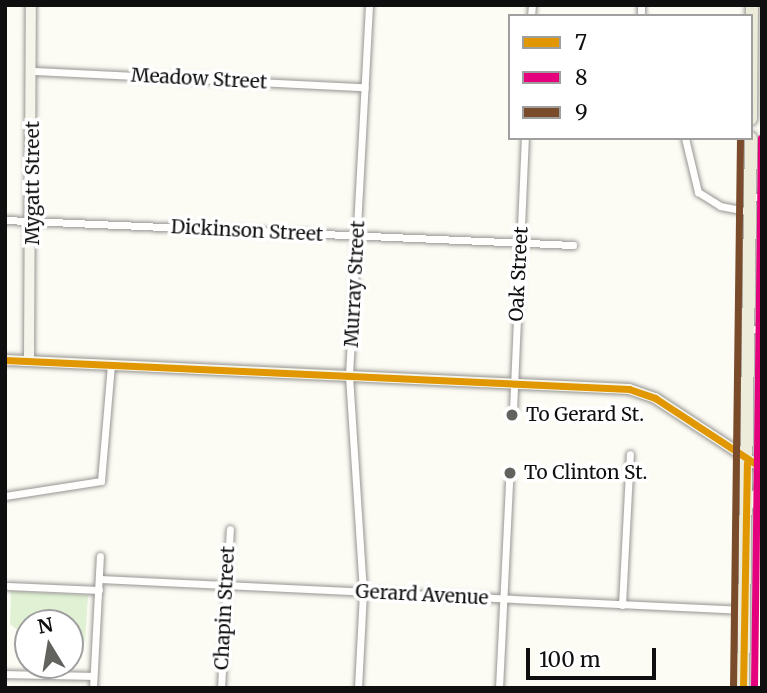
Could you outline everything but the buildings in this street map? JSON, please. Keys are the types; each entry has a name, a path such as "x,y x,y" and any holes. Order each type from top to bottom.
{"main road":[{"path":"743,688 747,463 755,329 750,212 756,197 751,140"}],"street":[{"name":"Mygatt Street","path":"29,360 34,221 31,5"},
{"name":"Murray Street","path":"358,688 363,592 349,375 369,5"},
{"name":"Meadow Street","path":"33,71 365,87"},
{"name":"Oak Street","path":"513,410 525,140"},
{"path":"685,140 698,192 720,206 750,212"},
{"name":"Dickinson Street","path":"5,220 573,245"},
{"path":"5,359 622,388 655,398 747,463 762,468"},
{"path":"5,496 101,481 111,364"},
{"path":"622,605 630,454"},
{"path":"499,688 509,480"},
{"path":"746,509 762,486"},
{"name":"Chapin Street","path":"221,688 230,529"},
{"path":"93,688 100,555"},
{"name":"Gerard Avenue","path":"100,579 744,610"},
{"path":"8,586 99,590"},
{"path":"5,674 93,676"}],"green space":[{"path":"11,591 88,595 85,642 84,609 14,609 14,627 10,624"}],"transit line":[{"name":"8","path":"754,688 761,138"},
{"name":"9","path":"733,688 740,140"},
{"name":"7","path":"5,360 629,389 655,398 762,468"},
{"name":"7","path":"743,688 747,463"}],"place":[{"name":"To Gerard St.","path":"512,415"},
{"name":"To Clinton St.","path":"510,473"}]}
